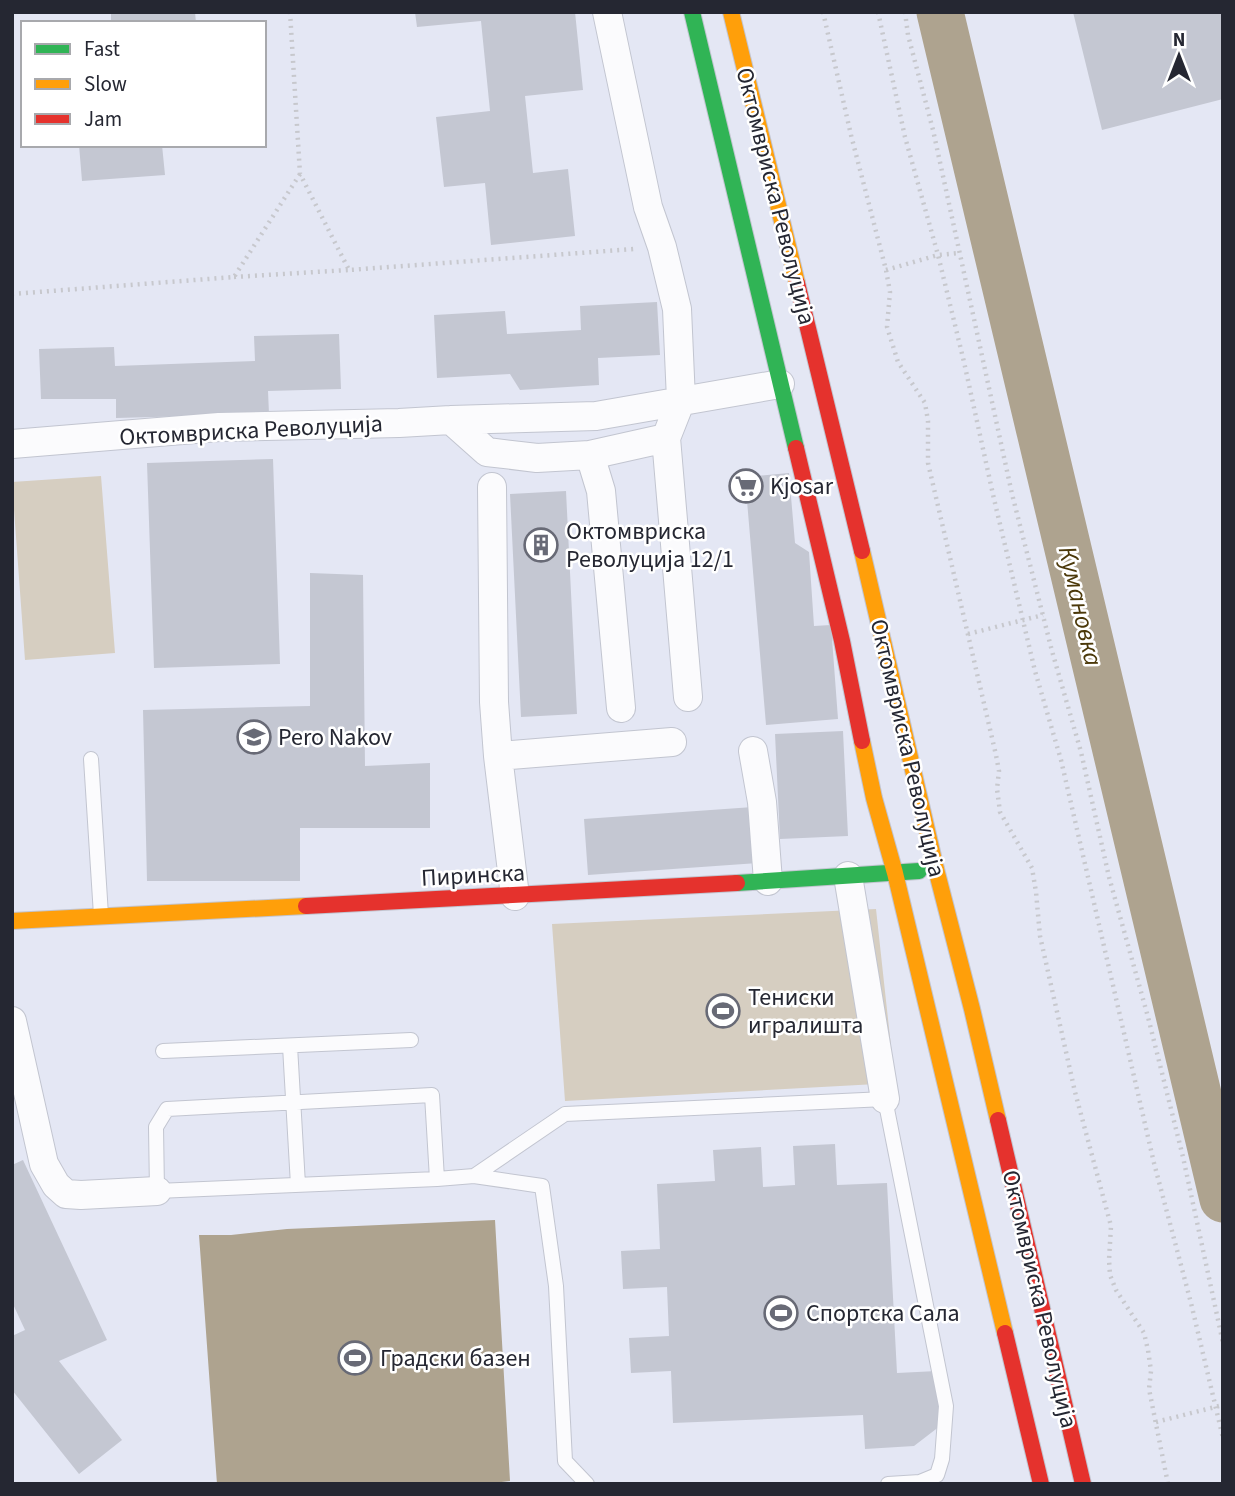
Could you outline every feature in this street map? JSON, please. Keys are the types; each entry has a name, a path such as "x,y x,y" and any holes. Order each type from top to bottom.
{"street":[{"path":"607,12 648,207 662,247 677,309 681,400 666,438 688,697"},
{"name":"Октомвриска Револуција","path":"692,12 842,641 874,798 895,873 1041,1484"},
{"name":"Октомвриска Револуција","path":"731,12 972,1009 1083,1484"},
{"name":"Октомвриска Револуција","path":"12,444 219,427 596,416 780,384"},
{"path":"451,420 487,452 537,458 590,455 666,438"},
{"path":"590,455 601,491 621,708"},
{"path":"492,487 494,702 515,895"},
{"path":"498,756 672,742"},
{"path":"753,751 762,802 768,881"},
{"name":"Пиринска","path":"12,921 768,881 936,869"},
{"path":"848,876 885,1099"},
{"path":"12,1021 44,1164 56,1185 66,1194 81,1195 157,1191"}],"lane":[{"path":"91,760 101,917"},
{"path":"163,1051 411,1040"},
{"path":"290,1046 298,1185"},
{"path":"437,1179 432,1095 167,1109 156,1127 157,1191 437,1179 474,1177 542,1186 556,1286 565,1461 587,1484"},
{"path":"474,1177 565,1114 885,1099 946,1406 942,1459 937,1475 920,1482 888,1484"}],"path":[{"path":"290,12 300,174 349,270"},
{"path":"824,12 854,147 886,270 890,292 887,327 898,362 925,403 928,463 998,763 1000,812 1032,868 1040,936 1075,1092 1111,1226 1110,1275 1116,1290 1144,1333 1151,1371 1149,1389 1168,1484"},
{"path":"878,12 905,136 938,255 1035,671 1060,760 1154,1163 1223,1438"},
{"path":"905,12 1012,494 1081,752 1109,877 1148,1017 1223,1343"},
{"path":"234,277 300,174"},
{"path":"12,294 662,247"},
{"path":"886,270 938,255 959,253"},
{"path":"968,634 1043,615"},
{"path":"1156,1422 1223,1405"}],"shaded area":[{"path":"101,476 115,653 25,660 12,482"},
{"name":"Тениски игралишта","path":"876,909 895,1083 565,1101 552,924"},
{"name":"Градски базен","path":"495,1220 510,1481 485,1484 217,1484 199,1235"}],"building":[{"path":"111,12 195,12 196,21 111,21"},
{"path":"415,12 575,12 583,90 525,96 533,173 568,169 575,236 491,245 485,183 444,187 436,117 490,111 481,21 417,27"},
{"path":"1073,12 1223,12 1223,99 1102,130"},
{"path":"79,147 162,147 165,175 82,181"},
{"path":"657,302 660,355 598,358 599,385 520,390 510,374 437,378 434,315 505,311 507,334 581,330 580,306"},
{"path":"339,334 341,389 268,391 269,414 116,418 116,399 41,399 39,349 114,347 115,366 255,361 254,336"},
{"path":"273,459 280,664 154,668 147,463"},
{"path":"789,473 795,543 809,552 814,626 831,625 838,719 766,725 745,477"},
{"path":"566,491 577,714 521,717 510,494"},
{"name":"Pero Nakov","path":"310,573 363,575 365,766 430,763 430,828 300,828 300,881 147,881 143,710 310,706"},
{"path":"843,731 848,836 780,839 775,734"},
{"path":"753,807 758,863 588,875 584,819"},
{"name":"Спортска Сала","path":"835,1144 837,1185 887,1183 897,1373 937,1371 940,1426 914,1446 865,1449 863,1415 673,1423 671,1371 631,1373 629,1338 669,1336 667,1287 623,1289 621,1251 660,1249 657,1184 715,1181 713,1150 761,1147 763,1187 795,1185 793,1146"},
{"path":"23,1160 107,1340 59,1361 122,1440 79,1474 12,1390 12,1336 25,1330 12,1302 12,1165"}],"waterway":[{"name":"Кумановка","path":"940,12 1223,1199"}],"traffic: fast":[{"path":"692,12 796,448"},
{"path":"737,883 919,871"}],"traffic: slow":[{"path":"731,12 797,283"},
{"path":"862,551 998,1120"},
{"path":"862,741 1005,1333"},
{"path":"12,921 306,906"}],"traffic: jam":[{"path":"797,283 862,551"},
{"path":"796,448 842,641 862,741"},
{"path":"306,906 737,883"},
{"path":"998,1120 1083,1484"},
{"path":"1005,1333 1041,1484"}],"place":[{"name":"Kjosar","path":"746,486"},
{"name":"Октомвриска Револуција 12/1","path":"541,545"},
{"name":"Pero Nakov","path":"254,737"},
{"name":"Тениски игралишта","path":"723,1011"},
{"name":"Спортска Сала","path":"781,1313"},
{"name":"Градски базен","path":"355,1358"}]}
